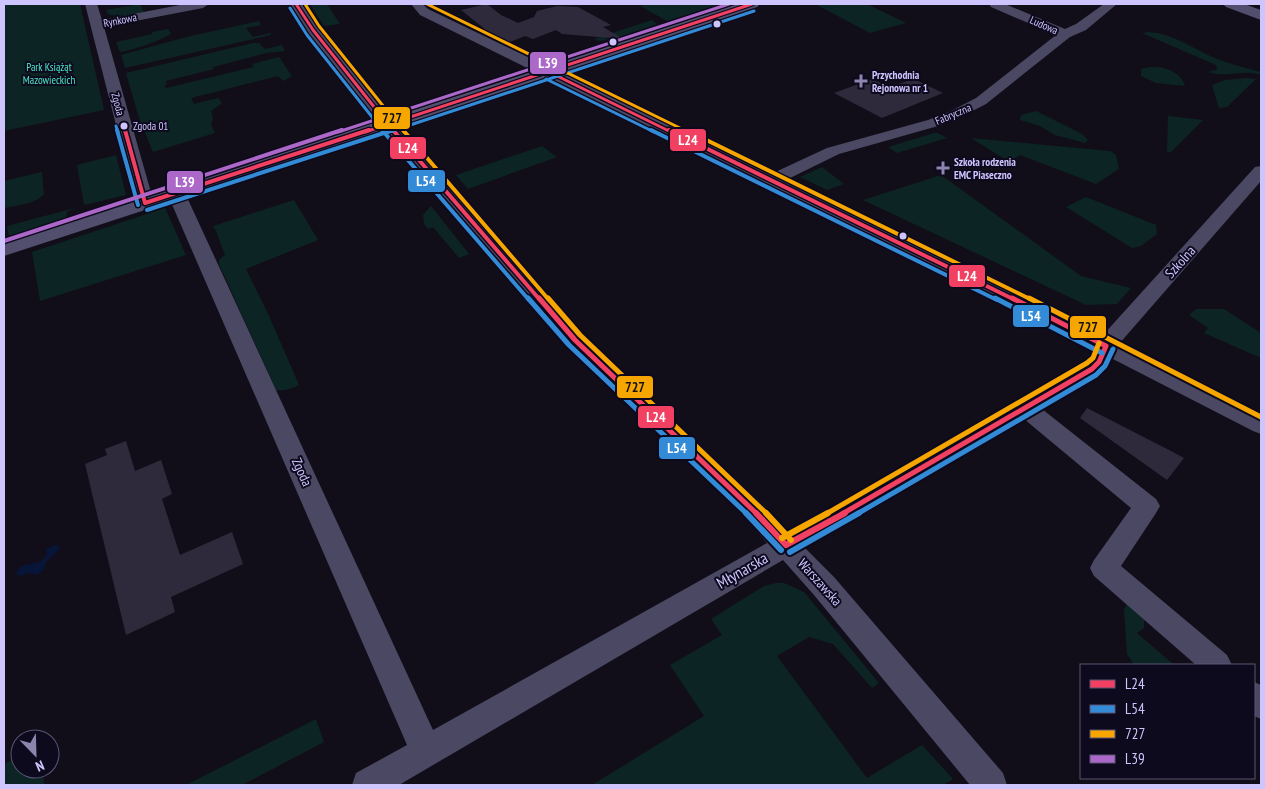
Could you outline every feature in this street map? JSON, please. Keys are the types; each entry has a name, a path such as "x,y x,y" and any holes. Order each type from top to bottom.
{"street":[{"name":"Zgoda","path":"91,4 145,204"},
{"name":"Rynkowa","path":"96,24 203,4"},
{"name":"Warszawska","path":"296,4 316,34 388,125 575,340 748,505 786,545 824,586 992,785"},
{"path":"417,4 424,12 1072,327 1261,425"},
{"name":"Ludowa","path":"995,4 1065,34"},
{"name":"Fabryczna","path":"772,180 812,159 833,151 933,123 956,114 981,101 1065,34 1081,27 1111,4"},
{"path":"1231,4 1261,15"},
{"path":"4,249 549,72 742,5"},
{"name":"Szkolna","path":"1106,346 1259,176"},
{"name":"Zgoda","path":"176,193 426,751"},
{"name":"Młynarska","path":"368,785 786,545 847,512 1092,369 1099,362 1106,346"},
{"path":"1026,408 1147,506 1104,568 1216,664"}],"green space":[{"name":"Park Książąt Mazowieckich","path":"4,4 80,4 104,110 4,131"},
{"path":"140,4 144,12 117,16 108,14 106,10"},
{"path":"310,4 327,4 340,24 324,26"},
{"path":"648,4 720,4 667,21 640,6"},
{"path":"815,4 867,4 906,23 870,33"},
{"path":"652,20 657,24 619,37 615,35 605,38 608,40 598,41 594,39"},
{"path":"259,21 261,25 246,28 253,37 270,33 271,35 125,68 121,55 190,36"},
{"path":"168,29 171,34 133,49 120,52 116,42 152,34 152,32"},
{"path":"1148,32 1176,39 1220,60 1261,72 1261,75 1255,73 1214,74 1208,72 1217,70 1216,65 1142,33"},
{"path":"259,43 265,49 282,45 285,51 266,53 213,67 214,69 166,81 167,85 164,86 166,88 254,67 252,64 279,57 292,76 283,81 278,76 191,98 194,104 218,98 222,103 211,111 213,118 211,125 215,133 153,152 139,118 126,73"},
{"path":"1150,67 1171,70 1180,77 1185,86 1156,83 1141,76 1141,69"},
{"path":"1256,79 1227,107 1219,108 1212,85 1225,80"},
{"path":"1036,111 1082,134 1088,140 1085,143 1055,135 1040,126 1020,120 1021,115"},
{"path":"1168,116 1203,120 1171,152 1167,152"},
{"path":"934,133 947,138 897,153 888,147"},
{"path":"971,138 1110,151 1116,155 1119,169 1096,184 1020,155 1011,161"},
{"path":"542,146 557,157 468,189 456,175"},
{"path":"116,155 126,195 84,205 77,165"},
{"path":"822,167 844,184 827,190 800,177"},
{"path":"42,172 44,194 41,197 31,202 5,208 4,181"},
{"path":"941,175 1081,276 1131,288 1117,304 1086,305 863,200"},
{"path":"1086,197 1156,225 1157,234 1141,246 1132,248 1066,207"},
{"path":"294,200 318,240 246,269 299,385 288,389 276,390 219,264 219,260 225,255 213,226"},
{"path":"431,206 469,254 459,258 433,227 428,229 424,224 423,215"},
{"path":"75,208 67,212 66,219 9,236 7,226"},
{"path":"165,208 186,255 40,301 32,252"},
{"path":"1196,309 1224,309 1261,333 1261,358 1204,333 1208,328 1189,315"},
{"path":"784,583 804,592 879,683 872,688 833,644 809,637 777,656 867,778 922,745 953,779 943,785 592,785 704,716 670,665 722,635 711,619 764,586"},
{"path":"1129,599 1144,619 1144,628 1137,633 1173,664 1133,664 1127,654 1124,610"},
{"path":"316,719 324,742 242,785 186,785"},
{"path":"10,761 10,779 44,779 44,785 4,785 4,764"}],"water":[{"path":"56,545 59,546 59,550 46,562 44,569 37,575 28,573 22,576 16,574 23,565 41,561 47,555 46,549"}],"building":[{"path":"487,4 501,15 518,23 534,17 537,11 557,6 578,7 611,25 603,27 623,39 562,34 556,30 533,39 525,36 510,42 486,30 461,10"},
{"name":"Przychodnia Rejonowa nr 1","path":"872,79 889,87 914,79 943,93 882,118 834,93"},
{"path":"1087,408 1184,458 1167,480 1080,418"},
{"path":"126,441 135,471 161,460 172,494 162,499 180,555 232,532 243,564 171,597 175,612 126,635 85,464 107,455 105,449"}],"transit line":[{"name":"L24","path":"296,4 313,30 375,110 575,340 755,512 786,545"},
{"name":"727","path":"305,4 319,26 381,105 580,335 760,507 791,540"},
{"name":"727","path":"427,4 1074,320 1261,417"},
{"name":"L39","path":"4,241 729,4"},
{"name":"L24","path":"145,203 525,80 752,4"},
{"name":"L54","path":"290,8 307,35 369,115 569,345 750,517 781,550"},
{"name":"L54","path":"147,210 527,87 754,11"},
{"name":"L24","path":"549,72 1071,327 1106,346"},
{"name":"L54","path":"546,79 1068,334 1102,353"},
{"name":"L24","path":"123,124 145,203"},
{"name":"L54","path":"116,126 138,205"},
{"name":"727","path":"782,538 834,510 1087,363 1093,358 1099,343"},
{"name":"L24","path":"786,545 838,517 1092,369 1099,362 1106,346"},
{"name":"L54","path":"790,552 1096,375 1105,366 1113,349"}],"place":[{"name":"Przychodnia Rejonowa nr 1","path":"861,81"},
{"name":"Zgoda 01","path":"124,126"},
{"name":"Szkoła rodzenia EMC Piaseczno","path":"943,168"}]}
